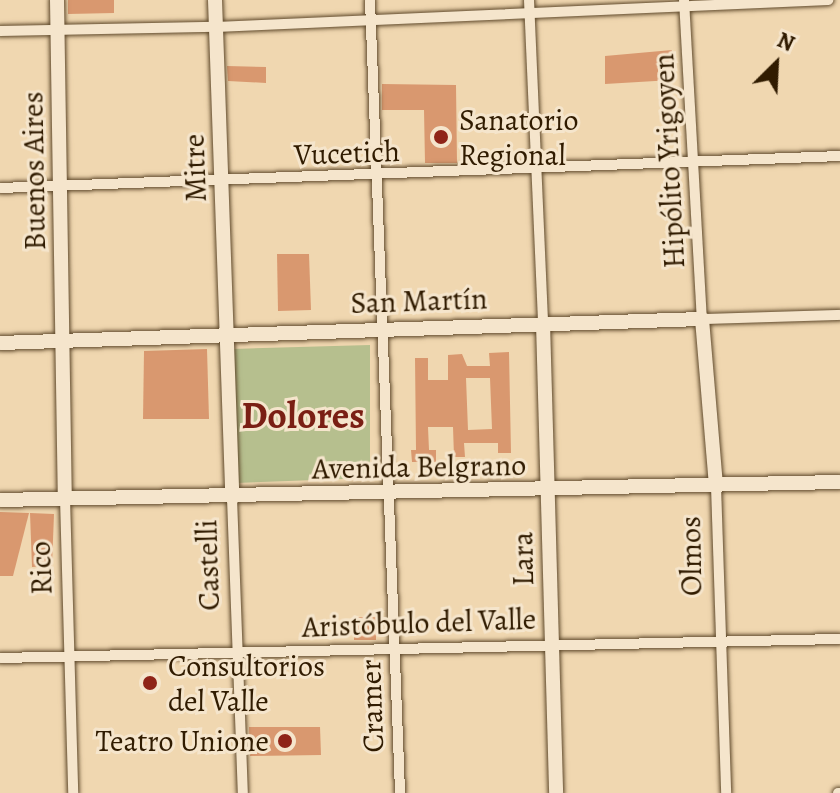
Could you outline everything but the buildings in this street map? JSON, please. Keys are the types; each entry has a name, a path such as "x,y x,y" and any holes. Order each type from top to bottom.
{"main road":[{"name":"Buenos Aires","path":"57,0 64,341"},
{"name":"Mitre","path":"215,0 225,335"},
{"name":"San Martín","path":"0,343 702,319"},
{"name":"Olmos","path":"702,319 716,486"},
{"name":"Lara","path":"543,323 556,793"},
{"name":"Castelli","path":"225,335 232,498"},
{"name":"Rico","path":"64,341 65,498"},
{"name":"Avenida Belgrano","path":"0,500 232,498 840,482"}],"street":[{"name":"Cramer","path":"370,0 380,329 400,793"},
{"path":"529,0 543,323"},
{"path":"0,31 216,27 828,0"},
{"name":"Hipólito Yrigoyen","path":"684,4 702,319"},
{"name":"Vucetich","path":"0,188 537,170 840,156"},
{"name":"San Martín","path":"702,319 840,315"},
{"name":"Olmos","path":"716,486 726,793"},
{"name":"Rico","path":"65,498 73,793"},
{"name":"Castelli","path":"232,498 243,793"},
{"name":"Aristóbulo del Valle","path":"0,658 551,643 840,639"}],"green space":[{"path":"370,345 370,478 236,483 232,349"}],"place":[{"name":"Sanatorio Regional","path":"441,137"},
{"name":"Consultorios del Valle","path":"150,683"},
{"name":"Teatro Unione","path":"285,741"}],"district":[{"name":"Dolores","path":"303,416"}]}
